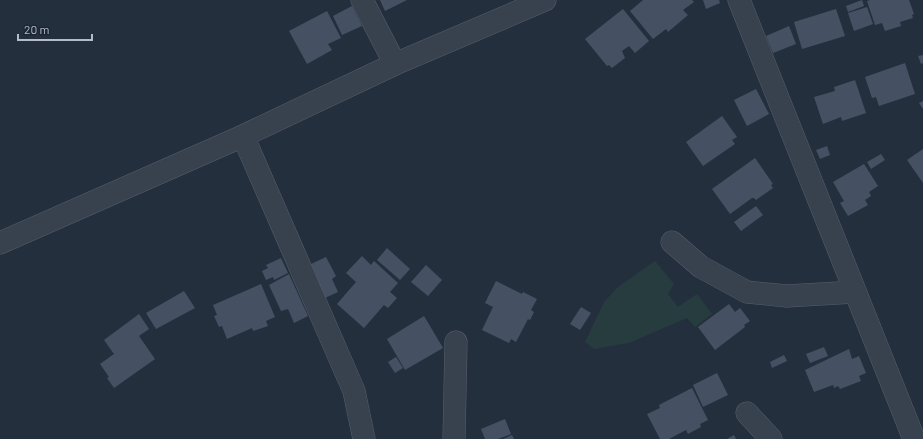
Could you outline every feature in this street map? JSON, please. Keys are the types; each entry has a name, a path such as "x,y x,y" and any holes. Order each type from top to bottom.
{"street":[{"path":"362,0 394,64"},
{"path":"0,243 243,136 394,64 545,0"},
{"path":"739,0 914,439"},
{"path":"243,136 354,391 364,439"},
{"path":"672,242 700,267 747,292 787,296 855,292"},
{"path":"454,439 456,342"},
{"path":"747,413 771,439"}],"green space":[{"path":"655,261 674,284 668,294 678,307 697,294 712,314 695,327 687,318 629,343 594,349 585,342 604,302 618,287"}],"building":[{"path":"380,0 407,0 385,11"},
{"path":"643,0 692,0 694,2 683,10 688,15 668,32 666,29 653,39 630,11"},
{"path":"703,0 719,0 720,3 706,9"},
{"path":"862,0 864,6 848,12 846,6"},
{"path":"909,0 914,14 912,15 913,18 900,22 901,26 885,31 882,23 875,25 867,1"},
{"path":"352,6 362,26 342,35 333,16"},
{"path":"867,7 873,24 854,31 848,13"},
{"path":"623,9 649,41 635,53 629,46 622,51 625,58 612,68 609,65 607,66 585,39"},
{"path":"836,9 845,36 802,49 794,22"},
{"path":"327,11 341,38 328,44 332,50 307,64 289,31"},
{"path":"789,26 796,44 773,53 766,36"},
{"path":"923,55 923,63 921,64 918,56"},
{"path":"905,63 915,94 879,106 876,97 872,98 865,77"},
{"path":"855,80 866,113 842,121 841,117 823,124 814,97 835,91 834,87"},
{"path":"756,89 769,114 747,126 734,100"},
{"path":"923,101 923,109 919,103"},
{"path":"722,116 737,137 732,140 735,144 703,166 686,142"},
{"path":"827,146 830,155 820,159 816,150"},
{"path":"923,149 923,183 907,160"},
{"path":"881,154 885,160 871,169 867,162"},
{"path":"755,158 773,184 771,185 773,188 756,200 752,198 730,214 712,189"},
{"path":"864,164 878,186 869,192 871,196 865,200 868,205 848,216 840,203 844,201 833,182"},
{"path":"756,206 763,215 741,231 734,222"},
{"path":"387,248 410,269 400,280 377,260"},
{"path":"362,256 371,265 374,261 398,283 390,292 397,298 388,308 384,305 364,328 337,304 356,282 346,273"},
{"path":"326,257 336,276 332,279 338,292 325,298 309,265"},
{"path":"281,258 288,273 274,280 273,277 266,280 262,271 268,268 266,265"},
{"path":"426,265 442,280 428,296 411,282"},
{"path":"289,274 308,316 294,323 288,309 281,311 269,285"},
{"path":"496,281 522,294 523,292 537,299 531,310 534,312 530,320 528,319 516,342 511,339 509,343 482,330 493,307 485,303"},
{"path":"261,284 275,317 266,321 268,326 253,331 252,328 227,339 222,326 219,327 214,316 217,315 213,305"},
{"path":"184,291 195,308 156,329 146,313"},
{"path":"729,304 735,312 740,308 750,321 744,325 745,327 715,350 698,327"},
{"path":"581,307 591,313 580,330 570,324"},
{"path":"139,314 149,329 139,336 155,359 114,388 107,378 109,377 100,364 114,354 104,340"},
{"path":"424,316 443,348 405,370 387,339"},
{"path":"824,347 828,356 810,363 806,354"},
{"path":"849,349 852,359 859,356 866,373 859,376 861,381 840,389 838,386 834,388 833,385 814,392 805,370"},
{"path":"784,355 787,361 772,368 770,362"},
{"path":"396,357 403,368 395,373 388,362"},
{"path":"717,373 728,395 703,407 693,385"},
{"path":"692,388 708,420 700,424 701,427 688,434 686,430 669,439 660,439 647,414 660,408 659,405"},
{"path":"505,419 511,434 498,439 485,439 481,429"},
{"path":"512,435 514,439 503,439"},
{"path":"734,435 736,439 727,439"}]}
